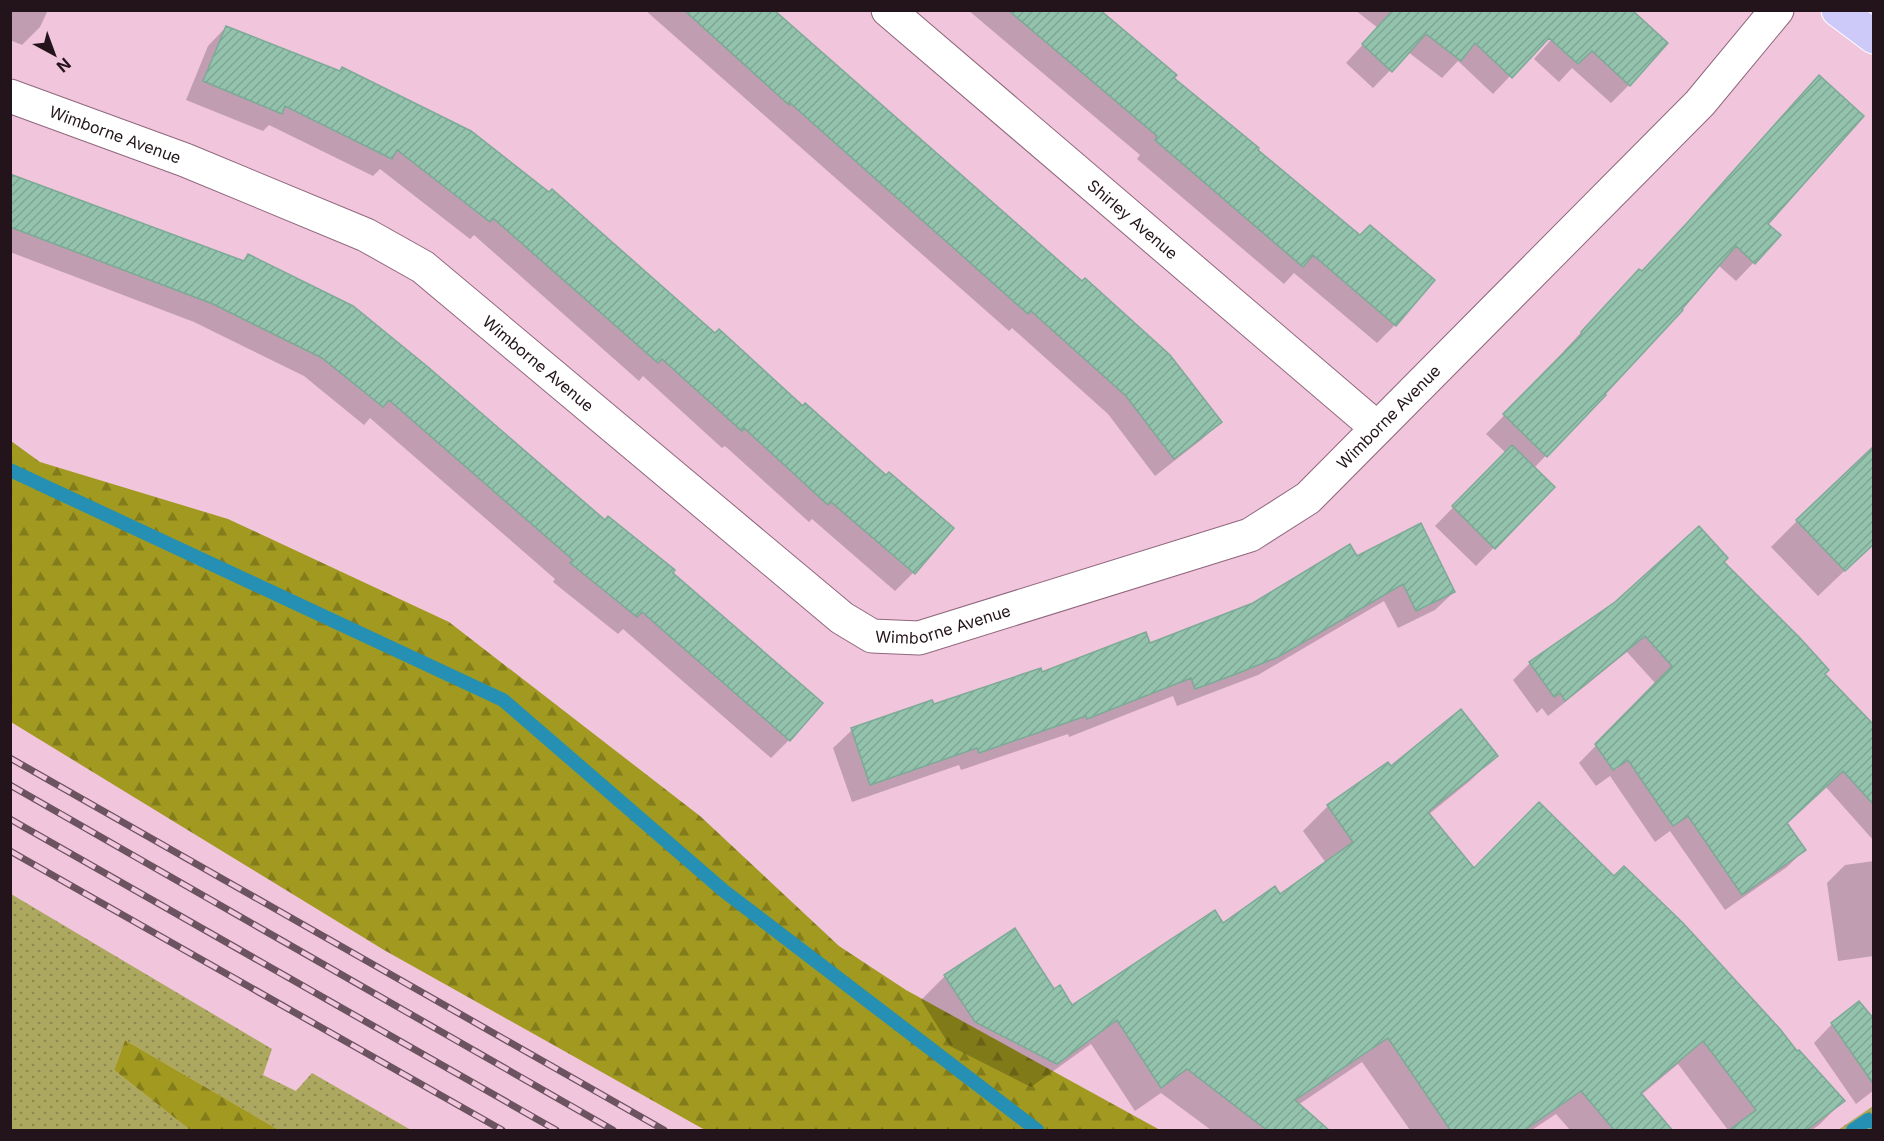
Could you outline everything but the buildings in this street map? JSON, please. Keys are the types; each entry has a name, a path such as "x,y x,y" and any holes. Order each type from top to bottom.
{"main road":[{"path":"1838,10 1874,37"}],"street":[{"name":"Shirley Avenue","path":"888,10 1377,428"},
{"name":"Wimborne Avenue","path":"10,96 184,160 366,235 423,267 842,618 872,636 919,638 1250,535 1308,498 1700,102 1778,10"}],"shaded area":[{"path":"11,894 272,1049 263,1075 296,1091 312,1073 411,1130 279,1130 125,1040 114,1070 190,1130 11,1130"},
{"path":"1873,1106 1873,1130 1838,1130"}],"green space":[{"path":"11,441 40,462 228,519 449,622 700,816 839,946 906,990 1160,1130 705,1130 384,950 11,722"},
{"path":"125,1040 279,1130 190,1130 114,1070"}],"waterway":[{"path":"10,470 503,700 724,891 1037,1130"},
{"path":"1853,1130 1868,1120 1874,1122"}],"railway":[{"path":"10,758 664,1130"},
{"path":"10,785 613,1130"},
{"path":"10,819 556,1130"},
{"path":"10,851 502,1130"}]}
